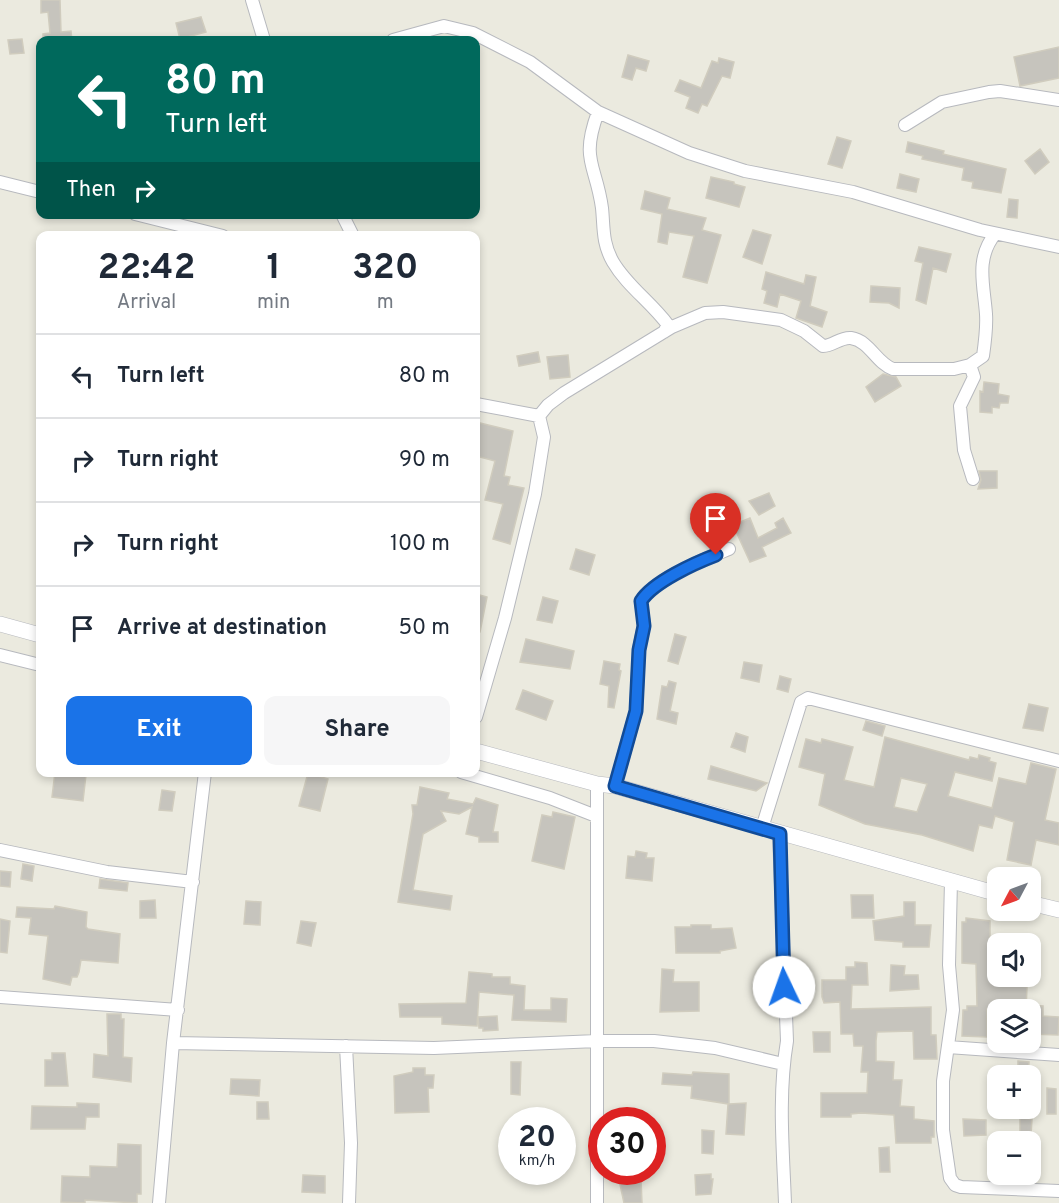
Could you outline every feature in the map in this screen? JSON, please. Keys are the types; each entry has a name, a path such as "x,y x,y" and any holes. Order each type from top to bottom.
{"street":[{"path":"252,0 263,36"},
{"path":"408,36 444,26 484,36 530,62 598,112 667,144 726,166 853,192 995,234 1059,247"},
{"path":"905,124 942,102 989,92 1000,91 1059,100"},
{"path":"598,112 589,156 602,208 603,237 613,262 624,277 651,303 668,325 664,332"},
{"path":"0,182 36,191"},
{"path":"155,219 204,231"},
{"path":"538,416 564,393 664,332 698,315 723,312 781,320 804,331 824,346 846,338 855,339 868,346 893,369 951,370 970,365 983,356 985,342 982,259 985,247 995,234"},
{"path":"970,365 974,377 960,406 964,450 973,479"},
{"path":"480,405 538,416"},
{"path":"480,703 505,618 535,494 544,437 538,416"},
{"path":"615,786 636,711 639,650 644,626 641,601 674,576 729,549"},
{"path":"0,624 36,634"},
{"path":"0,655 36,664"},
{"path":"762,828 801,702 808,698 1059,760"},
{"path":"480,753 597,784 615,786 987,891"},
{"path":"159,1203 173,1043 204,777"},
{"path":"478,777 550,798 596,816"},
{"path":"597,784 597,1203"},
{"path":"780,834 787,1041 783,1064 781,1124 785,1203"},
{"path":"0,850 107,872 193,882"},
{"path":"951,881 949,965 952,1010 943,1081 943,1130 951,1181 961,1187 1059,1191"},
{"path":"1041,906 1059,910"},
{"path":"0,997 178,1010"},
{"path":"173,1043 434,1048 597,1041 654,1041 715,1048 783,1064"},
{"path":"346,1046 351,1143 349,1203"},
{"path":"948,1047 1059,1055"}],"building":[{"path":"41,0 60,0 61,32 71,31 72,36 43,36 43,34 50,33 48,12 41,13"},
{"path":"201,17 206,32 179,36 176,23"},
{"path":"22,39 24,53 10,54 8,40"},
{"path":"1059,47 1059,78 1020,86 1014,57"},
{"path":"628,55 649,61 646,71 636,68 632,80 622,77"},
{"path":"719,58 734,62 730,78 722,76 707,106 702,104 698,113 686,108 690,97 675,91 680,80 701,88 712,61 718,63"},
{"path":"837,137 851,141 842,168 828,164"},
{"path":"908,142 944,151 943,154 1006,169 1001,193 972,188 973,182 962,180 964,168 922,159 923,156 906,152"},
{"path":"1040,149 1049,162 1035,174 1025,161"},
{"path":"900,174 919,179 916,192 897,188"},
{"path":"711,177 745,187 739,207 706,198"},
{"path":"645,191 670,198 667,209 706,218 702,230 721,235 707,283 683,277 694,236 669,232 667,244 658,242 662,214 641,209"},
{"path":"1009,199 1018,200 1017,218 1007,217"},
{"path":"753,230 771,235 762,264 743,257"},
{"path":"919,247 951,254 946,272 933,268 926,304 916,300 923,263 915,261"},
{"path":"766,272 804,284 806,275 816,277 810,306 827,312 822,327 796,318 801,301 780,294 777,307 764,303 767,291 762,289"},
{"path":"871,286 900,288 899,308 889,303 870,302"},
{"path":"538,352 540,362 519,366 517,356"},
{"path":"568,355 570,377 550,379 547,357"},
{"path":"883,374 896,377 901,386 875,402 866,387"},
{"path":"984,382 999,384 998,394 1009,396 1008,403 1000,403 999,408 992,407 992,413 980,412 980,391 983,392"},
{"path":"480,423 513,431 504,476 510,477 508,485 524,488 510,544 493,539 503,504 485,500 495,461 480,457"},
{"path":"979,471 997,471 997,488 978,489 981,480"},
{"path":"769,493 775,506 759,515 749,501"},
{"path":"750,518 758,538 777,528 775,523 783,518 791,533 762,547 766,556 750,562 733,525"},
{"path":"576,549 595,555 589,575 570,569"},
{"path":"480,595 487,597 480,632"},
{"path":"543,597 558,601 552,623 537,620"},
{"path":"675,634 686,637 678,664 668,661"},
{"path":"526,639 574,651 570,669 520,662"},
{"path":"604,661 620,664 619,670 621,671 614,708 608,707 609,686 600,684"},
{"path":"744,662 762,665 759,682 741,678"},
{"path":"780,676 791,679 788,692 777,689"},
{"path":"669,681 676,683 670,711 678,713 676,724 657,719 662,686 667,687"},
{"path":"523,690 553,701 546,720 516,709"},
{"path":"1029,704 1048,708 1043,731 1023,728"},
{"path":"866,721 885,726 882,736 863,730"},
{"path":"736,733 748,737 745,752 731,747"},
{"path":"885,737 969,760 970,757 978,759 979,755 990,758 989,761 996,763 992,781 955,772 948,796 992,808 999,778 1026,784 1031,763 1056,769 1045,820 1059,823 1059,845 1036,840 1031,865 1007,860 1014,822 995,816 992,828 979,825 973,851 922,835 865,824 819,805 825,774 799,767 806,739 821,743 822,739 853,747 844,780 874,787","holes":["901,778 927,784 917,812 894,807"]},
{"path":"711,766 767,783 756,791 708,779"},
{"path":"54,777 86,777 83,801 52,797"},
{"path":"307,777 328,779 320,811 299,806"},
{"path":"420,787 449,793 447,799 473,804 476,798 498,805 493,832 498,832 498,842 479,842 479,837 466,834 472,807 459,814 441,811 446,821 423,834 413,890 452,896 450,910 398,902 413,814 412,805 417,805"},
{"path":"162,790 175,792 172,811 159,810"},
{"path":"553,812 575,817 564,869 532,861 542,815 552,817"},
{"path":"636,851 647,853 646,858 654,858 652,881 626,878 628,856 635,857"},
{"path":"23,864 34,866 32,881 21,879"},
{"path":"0,871 11,872 10,887 0,886"},
{"path":"100,879 128,883 127,891 99,888"},
{"path":"851,895 873,895 874,918 852,918"},
{"path":"155,900 156,918 140,918 140,901"},
{"path":"246,901 261,902 260,925 244,924"},
{"path":"904,902 915,902 915,925 931,925 929,947 903,947 903,942 875,940 873,921 904,916"},
{"path":"55,906 87,912 86,927 88,929 120,934 118,963 81,960 77,977 72,977 70,985 43,979 48,936 29,934 31,918 16,917 17,907 54,909"},
{"path":"966,918 990,921 990,933 987,933 987,987 1027,987 1026,999 987,999 987,1037 962,1036 963,1010 967,1010 967,1006 977,1006 976,964 962,963 962,922 966,922"},
{"path":"0,919 10,921 7,953 0,952"},
{"path":"301,921 316,923 311,946 297,943"},
{"path":"691,925 711,925 711,929 732,928 736,948 720,951 720,953 676,953 675,927 691,927"},
{"path":"855,962 867,963 868,985 852,985 851,1009 931,1007 931,1035 936,1035 937,1059 914,1059 913,1031 877,1032 876,1061 894,1062 893,1080 902,1080 900,1106 914,1107 914,1119 934,1121 934,1137 931,1137 931,1143 896,1143 894,1115 861,1113 851,1114 851,1117 821,1117 821,1093 867,1093 868,1072 861,1072 863,1046 854,1046 853,1034 841,1034 840,1002 824,1003 822,997 822,980 846,980 846,967 855,967"},
{"path":"891,965 905,966 904,975 918,975 919,989 890,991"},
{"path":"662,969 674,970 673,982 699,982 699,1011 660,1012"},
{"path":"469,972 492,974 492,977 510,977 510,984 525,986 524,1010 551,1010 551,998 567,999 566,1022 512,1020 514,995 479,992 477,1026 442,1024 442,1017 400,1017 399,1004 466,1003"},
{"path":"1041,1006 1043,1006 1043,1016 1059,1017 1058,1035 1041,1034"},
{"path":"107,1014 121,1014 121,1019 124,1019 123,1057 132,1058 131,1082 93,1077 94,1054 108,1056"},
{"path":"497,1016 498,1030 483,1031 483,1028 479,1028 478,1017"},
{"path":"813,1032 830,1032 830,1052 814,1052"},
{"path":"52,1053 65,1053 68,1086 45,1086 45,1060 52,1060"},
{"path":"1018,1061 1029,1062 1029,1065 1018,1065"},
{"path":"511,1062 521,1062 520,1095 511,1094"},
{"path":"413,1068 425,1068 425,1075 434,1075 433,1088 428,1088 429,1112 395,1113 394,1076 413,1072"},
{"path":"693,1072 729,1074 729,1104 746,1103 744,1135 726,1134 728,1104 691,1098 692,1086 662,1084 663,1073 692,1075"},
{"path":"231,1079 260,1080 259,1096 230,1094"},
{"path":"1047,1088 1056,1089 1056,1114 1047,1114"},
{"path":"257,1102 268,1102 269,1119 257,1119"},
{"path":"77,1103 99,1104 99,1117 86,1117 85,1129 31,1129 32,1106 77,1107"},
{"path":"963,1119 986,1120 986,1135 964,1136"},
{"path":"1020,1119 1032,1119 1031,1131 1020,1131"},
{"path":"702,1130 714,1131 713,1154 702,1153"},
{"path":"118,1144 141,1145 141,1194 137,1194 137,1203 85,1200 85,1203 61,1202 62,1176 90,1177 90,1166 117,1167"},
{"path":"889,1147 890,1172 880,1172 879,1148"},
{"path":"711,1174 711,1179 713,1179 711,1194 696,1195 695,1175"},
{"path":"303,1175 325,1176 325,1193 302,1192"},
{"path":"620,1185 641,1185 642,1203 624,1203"}],"route":[{"path":"716,555 674,576 642,598 644,630 639,650 636,711 615,786 780,834 784,987"}]}
